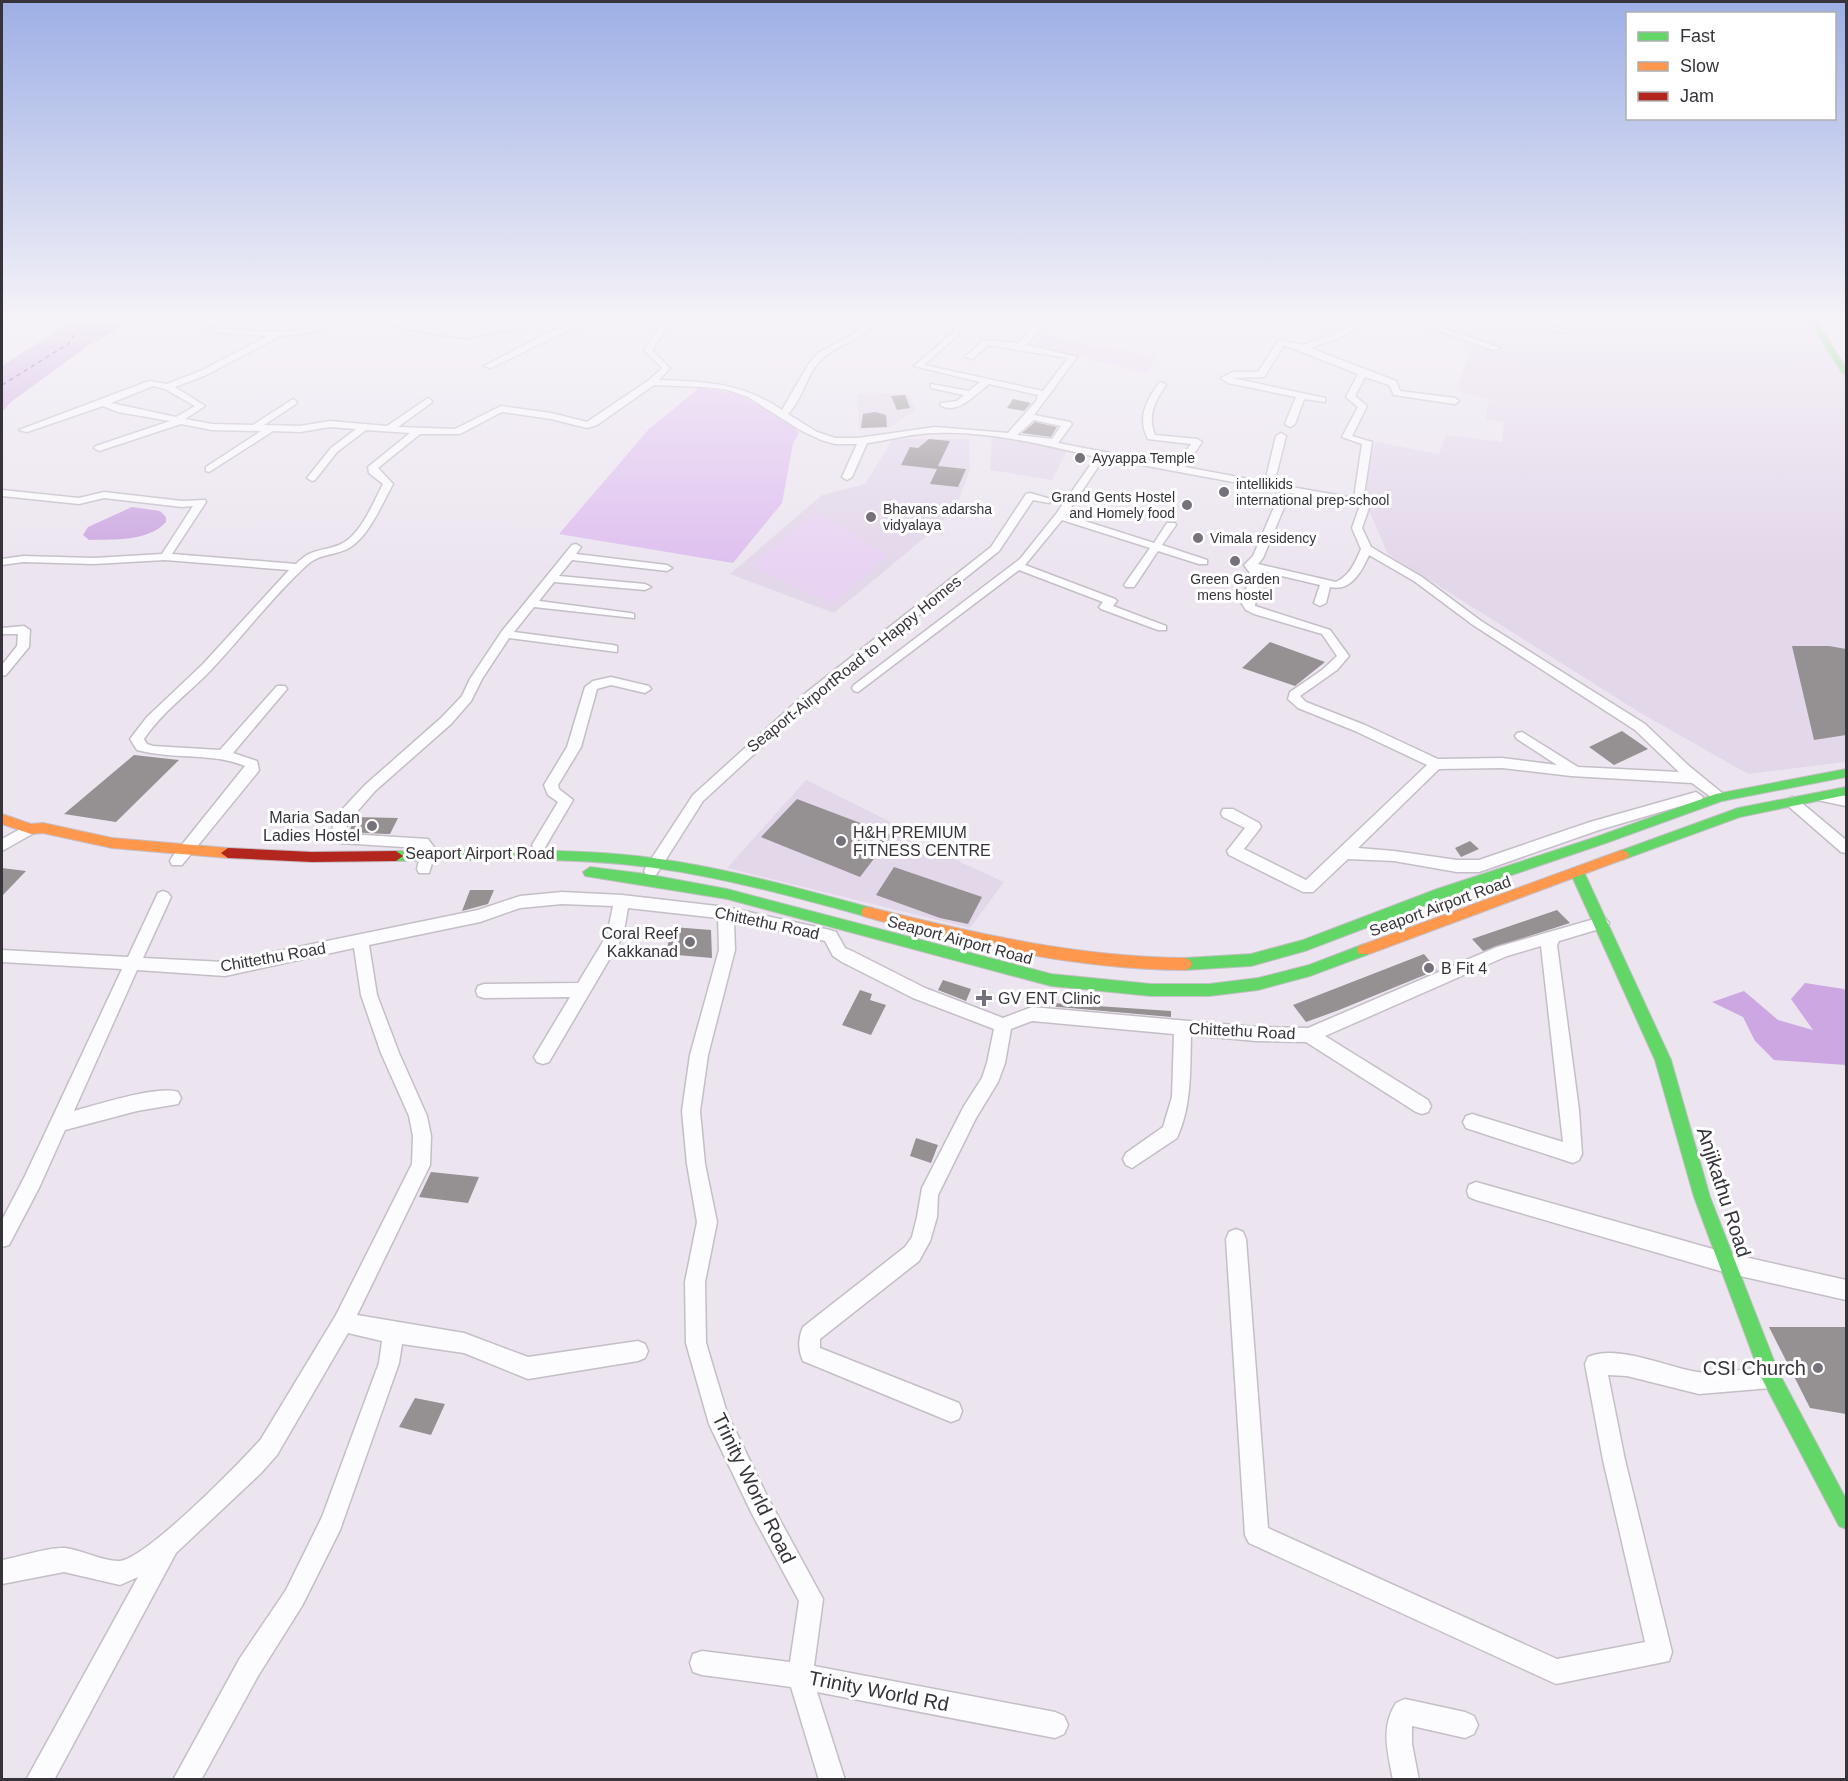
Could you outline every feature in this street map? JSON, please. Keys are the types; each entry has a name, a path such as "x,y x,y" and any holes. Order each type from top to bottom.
{"main road":[{"path":"426,863 527,855 610,858 655,863 734,877 847,907 1053,956 1153,965 1210,964 1251,960 1305,945 1442,893 1600,840 1717,794 1762,789 1846,773"},
{"name":"Seaport Airport Road","path":"548,869 646,879 727,894 833,930 1051,980 1142,989 1209,990 1258,984 1310,970 1738,813 1846,791"},
{"name":"Seaport Airport Road","path":"5,824 68,845 295,869 426,863 471,869"},
{"name":"Anjikathu Road","path":"1577,872 1663,1060 1702,1197 1771,1377 1846,1519"},
{"path":"833,930 847,907"}],"street":[{"path":"24,430 100,404"},
{"path":"106,404 118,409 212,427 257,426 300,429 330,424 457,432 501,409 551,416 587,425 600,420 622,404"},
{"path":"99,448 178,421 201,406 198,404"},
{"path":"257,426 290,404"},
{"path":"390,428 424,404"},
{"path":"764,404 820,437 845,442 932,430 962,430 1015,436 1178,471 1358,502 1364,508 1357,528 1366,549 1418,579 1477,623 1640,727 1694,778 1717,794"},
{"path":"783,414 791,404"},
{"path":"944,405 951,404"},
{"path":"1015,436 1037,404"},
{"path":"1148,404 1145,424 1151,437 1197,442 1178,471"},
{"path":"1290,424 1298,404"},
{"path":"1358,502 1367,442 1347,437 1362,410 1363,406 1360,404"},
{"path":"312,478 334,450 365,426"},
{"path":"208,469 273,427"},
{"path":"181,856 252,770 252,764 223,756 153,750 142,747 137,739 146,726 207,668 272,593 298,567 318,551 344,547 354,539 388,484 384,478 371,469 418,431"},
{"path":"1269,485 1281,436"},
{"path":"847,477 864,439"},
{"path":"858,688 1024,561 1064,511 1102,455"},
{"path":"1249,565 1258,558 1287,488"},
{"path":"2,494 68,501 79,501 104,495 182,504 201,502 165,557"},
{"name":"Seaport-AirportRoad to Happy Homes","path":"646,879 698,798 760,739 811,695 995,549 1030,496 1049,500"},
{"path":"1064,511 1203,562"},
{"path":"1130,585 1171,525"},
{"path":"1258,595 1262,575 1265,573 1325,585 1345,583 1354,576 1366,549"},
{"path":"426,863 429,850 423,843 345,839 338,833 341,820 370,788 459,708 506,634 572,551 667,568"},
{"path":"2,562 94,561 165,557 298,567"},
{"path":"1249,565 1325,585"},
{"path":"1249,565 1256,572 1248,604 1250,608 1286,622 1326,632 1342,656 1334,669 1308,683 1294,695 1294,699 1302,705 1360,728 1436,765 1502,763 1575,771 1694,778"},
{"path":"1017,566 1111,601 1105,607 1162,628"},
{"path":"550,578 645,587"},
{"path":"1320,603 1325,585"},
{"path":"530,603 630,616"},
{"path":"2,631 24,630 23,647 2,672"},
{"path":"506,634 613,649"},
{"path":"539,845 566,800 553,792 551,785 574,747 591,687 603,681 612,681 645,689"},
{"path":"223,756 281,689"},
{"path":"1522,736 1575,771"},
{"path":"1228,813 1254,826 1234,851 1306,888 1310,887 1436,765"},
{"path":"1345,853 1394,856 1457,866 1479,866 1595,826 1717,794"},
{"path":"1820,796 1846,801"},
{"path":"1792,802 1846,848"},
{"path":"2,846 34,832"},
{"path":"2,1239 32,1182 164,897"},
{"name":"Chittethu Road","path":"2,956 225,969 480,916 498,907 518,902 555,897 622,901 726,913 833,930 839,952 920,993 1003,1025 1032,1014 1256,1034 1309,1035 1481,959 1601,923"},
{"path":"543,1058 615,936 622,901"},
{"name":"Trinity World Road","path":"726,913 727,950 699,1056 691,1111 706,1222 695,1282 696,1343 717,1416 760,1506 811,1599 800,1676"},
{"path":"1472,1122 1573,1154 1570,1110 1549,945 1554,936"},
{"path":"2,1572 64,1560 120,1573 145,1562 168,1544 253,1466 268,1447 343,1322 421,1165 422,1136 418,1116 390,1053 369,996 361,941"},
{"path":"484,991 584,990"},
{"path":"951,1410 810,1354 810,1334 912,1254 920,1240 927,1217 929,1194 970,1113 989,1082 996,1063 1003,1025"},
{"path":"1132,1159 1171,1132 1181,1097 1183,1028"},
{"path":"1309,1035 1422,1106"},
{"path":"59,1124 137,1103 172,1098"},
{"path":"1476,1191 1727,1263 1846,1290"},
{"path":"1236,1239 1257,1535 1556,1672 1660,1652 1614,1460 1595,1364 1627,1366 1699,1383 1771,1377"},
{"path":"343,1322 394,1333 464,1342 528,1368 638,1351"},
{"path":"186,1779 249,1667 294,1598 332,1522 389,1363 394,1333"},
{"path":"39,1779 168,1544"},
{"name":"Trinity World Rd","path":"702,1663 800,1676 1055,1725"},
{"path":"800,1676 832,1779"},
{"path":"1406,1779 1398,1728 1400,1718 1406,1712 1465,1725"}],"shaded area":[{"path":"2,404 9,404 2,412"},
{"path":"679,404 755,404 790,423 799,433 793,443 782,503 733,563 559,534 649,429"},
{"path":"858,404 913,404 915,410 890,428 859,429"},
{"path":"1488,404 1846,404 1846,762 1748,774 1639,712 1388,554 1366,504 1365,476 1376,442 1439,454 1446,435 1502,442 1504,422 1486,419"},
{"path":"992,437 1067,451 1052,480 990,470"},
{"name":"Bhavans adarsha vidyalaya","path":"893,439 969,439 970,469 957,505 935,529 834,613 730,574 822,495 865,484"},
{"path":"132,507 160,511 166,517 166,522 150,533 130,538 89,540 83,535 88,527"},
{"path":"816,512 888,555 833,604 751,566"},
{"path":"806,780 885,819 921,844 1004,882 970,928 727,868"},
{"path":"1805,983 1844,989 1846,992 1846,1065 1774,1060 1755,1041 1743,1017 1712,1002 1744,991 1778,1020 1813,1030 1791,999"}],"building":[{"path":"894,404 909,404 910,408 897,410"},
{"path":"1010,404 1030,404 1024,411 1007,408"},
{"path":"875,412 886,415 887,427 861,428 863,414"},
{"path":"1035,422 1057,427 1051,437 1022,433"},
{"path":"929,439 950,441 938,466 966,469 958,487 930,484 937,469 901,465 910,447 918,448"},
{"path":"1270,642 1325,662 1295,686 1242,668"},
{"path":"1792,646 1829,646 1846,649 1846,735 1814,740"},
{"path":"1622,731 1648,749 1614,765 1589,747"},
{"path":"134,755 179,760 116,822 64,814"},
{"path":"797,799 892,835 860,877 761,837"},
{"name":"Maria Sadan Ladies Hostel","path":"355,817 398,818 390,834 386,834 349,832"},
{"path":"1470,841 1479,849 1461,857 1455,848"},
{"path":"894,867 982,897 968,924 940,918 876,895"},
{"path":"2,868 26,871 2,896"},
{"path":"470,890 494,890 488,904 462,911"},
{"path":"1557,910 1570,923 1483,951 1472,939"},
{"name":"Coral Reef Kakkanad","path":"673,927 711,930 712,958 665,954"},
{"path":"1424,954 1437,970 1339,1010 1306,1022 1293,1005"},
{"path":"943,980 971,989 966,1001 938,990"},
{"path":"860,990 872,994 870,1000 886,1005 871,1035 842,1025"},
{"path":"1052,1003 1171,1011 1171,1017 1047,1006"},
{"path":"916,1138 938,1145 931,1163 910,1156"},
{"path":"431,1172 479,1177 468,1203 419,1197"},
{"name":"CSI Church","path":"1769,1327 1846,1327 1846,1414 1810,1408"},
{"path":"415,1398 445,1404 431,1435 399,1427"}],"traffic: fast":[{"path":"1185,964 1251,960 1305,945 1442,893 1601,840 1720,797 1846,773"},
{"path":"1622,855 1738,813 1846,791"},
{"path":"396,856 558,855 623,859 682,867 735,878 868,912"},
{"path":"590,872 646,879 727,894 1051,980 1151,990 1209,990 1258,984 1310,970 1364,950"},
{"path":"1577,872 1663,1060 1702,1197 1771,1377 1846,1519"}],"traffic: slow":[{"path":"2,819 31,829 43,828 112,843 228,853"},
{"path":"1364,950 1622,855"},
{"path":"868,912 985,941 1064,956 1104,961 1185,964"}],"traffic: jam":[{"path":"228,853 312,857 396,856"}],"place":[{"name":"Ayyappa Temple","path":"1080,458"},
{"name":"intellikids international prep-school","path":"1224,492"},
{"name":"Grand Gents Hostel and Homely food","path":"1187,505"},
{"name":"Bhavans adarsha vidyalaya","path":"871,517"},
{"name":"Vimala residency","path":"1198,538"},
{"name":"Green Garden mens hostel","path":"1235,561"},
{"name":"Maria Sadan Ladies Hostel","path":"372,826"},
{"name":"H&H PREMIUM FITNESS CENTRE","path":"841,841"},
{"name":"Coral Reef Kakkanad","path":"690,942"},
{"name":"B Fit 4","path":"1429,968"},
{"name":"GV ENT Clinic","path":"984,998"},
{"name":"CSI Church","path":"1818,1368"}]}
